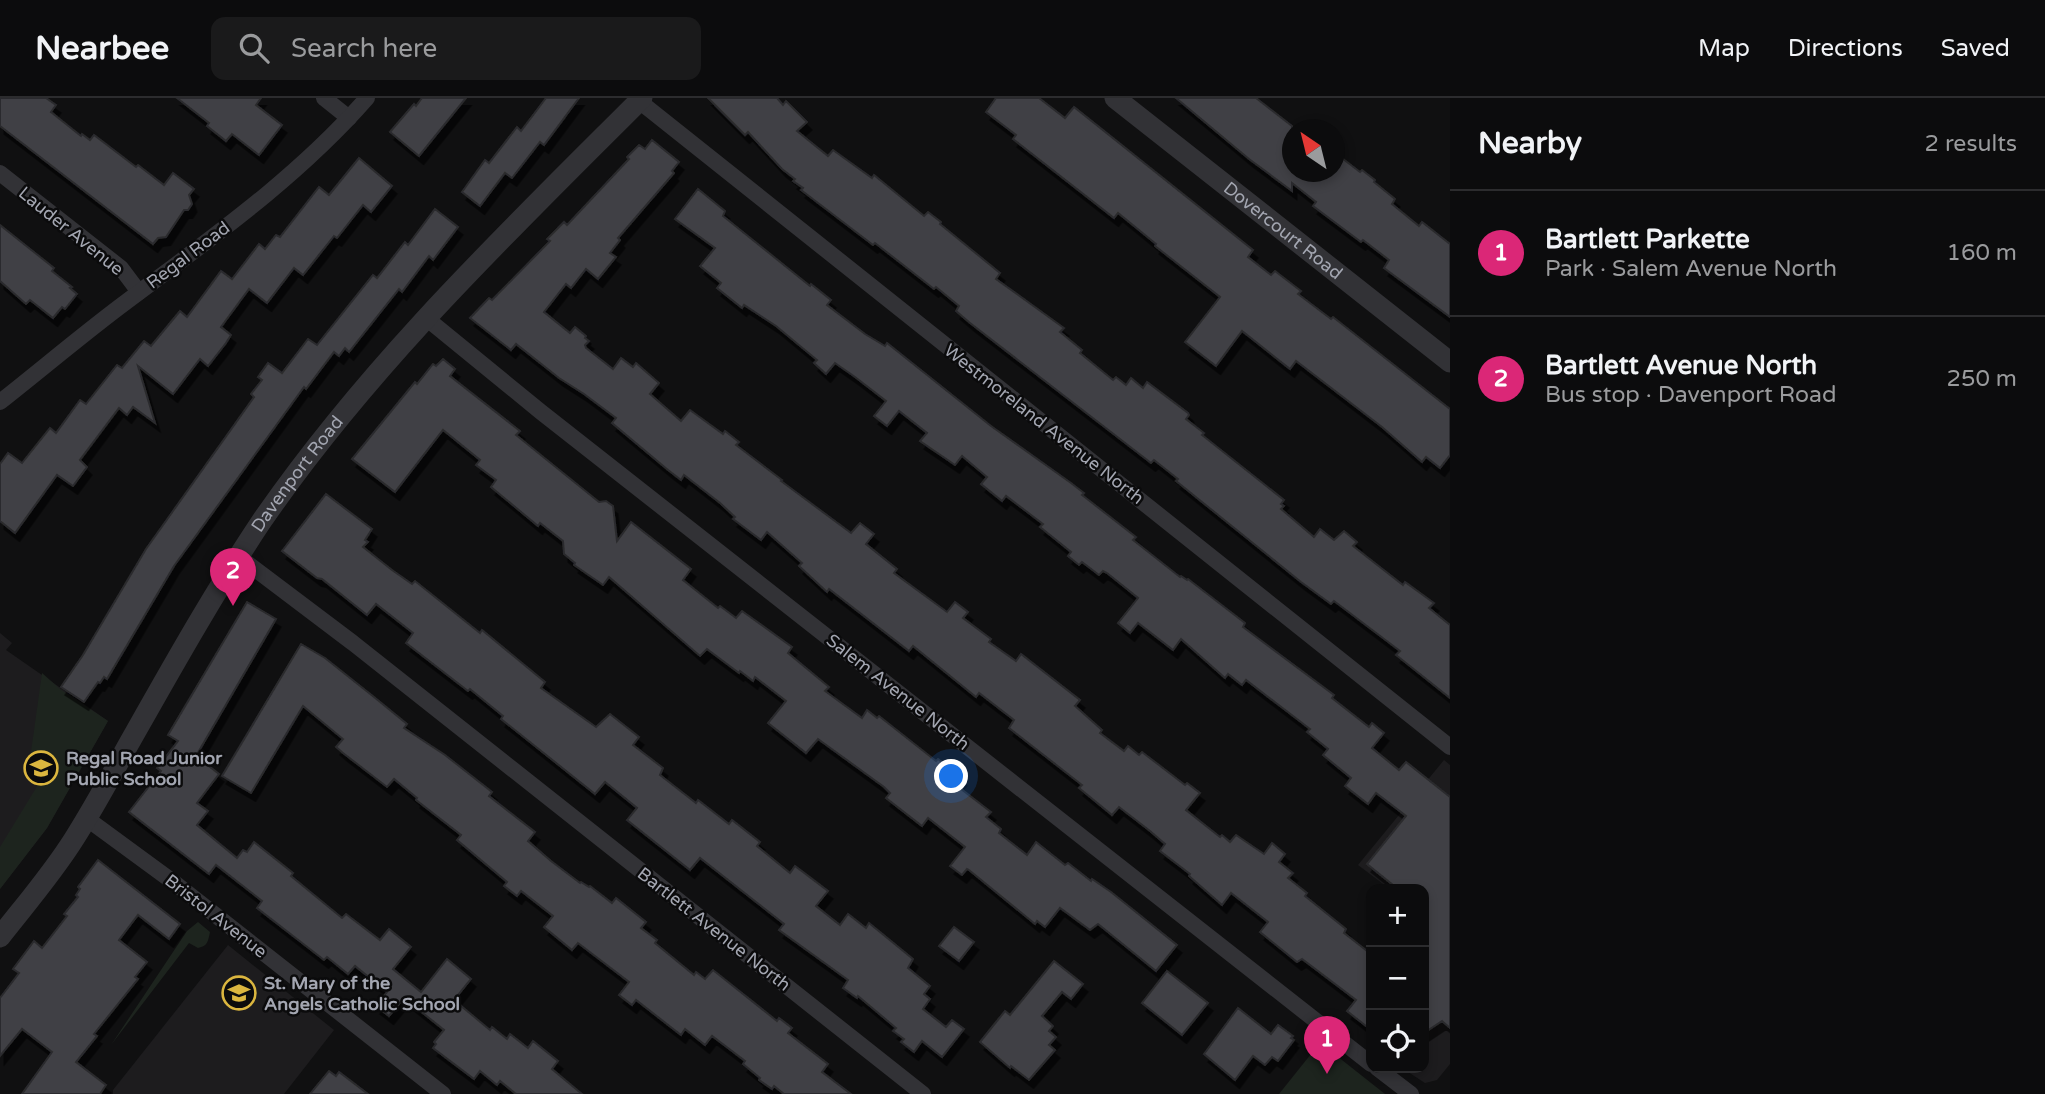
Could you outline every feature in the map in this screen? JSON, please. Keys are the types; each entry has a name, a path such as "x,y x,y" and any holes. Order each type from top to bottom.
{"street":[{"path":"324,98 349,117"},
{"name":"Regal Road","path":"0,402 258,201 306,161 367,98"},
{"name":"Dovercourt Road","path":"1115,98 1450,362"},
{"name":"Davenport Road","path":"0,937 55,867 239,557 332,427 426,318 640,100"},
{"name":"Westmoreland Avenue North","path":"640,100 1450,747"},
{"name":"Lauder Avenue","path":"0,173 121,268 139,292"},
{"name":"Salem Avenue North","path":"426,318 541,412 1366,1060"},
{"name":"Bartlett Avenue North","path":"239,557 353,643 923,1094"},
{"name":"Bristol Avenue","path":"86,818 176,884 443,1094"},
{"path":"1384,1073 1411,1094"}],"shaded area":[{"name":"Regal Road Junior Public School","path":"0,633 12,643 6,650 108,721 47,828 0,889"},
{"path":"42,673 60,689 108,721 47,828 0,889 0,847 44,775 29,766"},
{"path":"1444,760 1450,765 1450,1064 1437,1080 1425,1083 1410,1073 1429,1073 1429,884 1383,884 1358,865"},
{"path":"198,922 210,932 207,943 198,948 189,943 111,1045 187,931"},
{"name":"St. Mary of the Angels Catholic School","path":"228,945 334,1030 284,1094 113,1094 113,1090"},
{"path":"1323,1045 1385,1094 1279,1094 1311,1054"}],"building":[{"path":"0,98 46,98 56,105 51,112 81,136 82,134 90,140 94,135 164,185 173,173 194,189 189,195 192,204 188,210 184,210 166,237 158,238 153,244 0,126"},
{"path":"177,98 261,98 256,105 282,125 259,155 232,134 226,141 207,126 209,123"},
{"path":"422,98 466,98 419,156 390,132"},
{"path":"546,98 579,98 544,145 540,142 512,178 505,173 480,206 462,192 485,160 489,163 517,127 521,131"},
{"path":"708,98 777,98 783,105 786,101 807,122 797,131 828,156 833,150 872,178 874,175 924,216 928,212 941,222 940,224 1000,273 996,279 1064,328 1060,332 1082,350 1080,353 1113,380 1116,377 1126,385 1131,378 1143,388 1147,382 1188,413 1186,419 1204,433 1202,435 1284,500 1281,509 1314,537 1320,529 1334,540 1344,531 1357,542 1353,546 1403,585 1405,582 1434,603 1429,608 1450,625 1450,698 1396,655 1400,651 1334,601 1331,604 1301,582 1176,481 1178,479 1154,460 1151,463 970,323 956,311 959,306 936,287 934,289 801,190 803,188 793,181 795,179 782,169 748,132 745,135"},
{"path":"996,98 1039,98 1065,118 1074,107 1253,250 1248,257 1271,275 1275,271 1301,291 1298,294 1331,319 1333,317 1450,409 1450,455 1440,468 1426,457 1422,462 1382,427 1296,361 1290,369 1242,331 1216,366 1185,342 1220,297 1118,213 1114,218 1013,139 1016,135 986,112"},
{"path":"1176,98 1256,98 1283,119 1282,182 1345,182 1345,160 1375,180 1374,182 1395,199 1392,204 1419,226 1422,222 1450,244 1450,317 1384,268 1389,260 1313,206 1316,202 1292,183 1292,191"},
{"path":"652,140 679,162 672,171 674,173 618,238 620,240 610,253 616,257 598,279 586,269 571,288 566,284 544,312 570,333 575,327 586,336 589,341 585,345 586,348 613,369 621,358 633,367 636,363 659,383 650,394 681,421 690,410 723,434 725,431 739,442 736,445 851,533 860,523 874,534 866,544 897,569 894,573 947,612 955,602 968,612 963,618 991,639 989,642 1016,661 1021,654 1080,700 1075,706 1102,730 1100,733 1124,751 1128,746 1139,755 1142,752 1185,785 1187,783 1200,793 1186,810 1220,837 1222,835 1230,842 1236,835 1264,854 1272,843 1285,854 1279,862 1293,873 1288,878 1307,893 1305,896 1346,929 1344,933 1366,950 1366,1026 1347,1011 1356,1000 1302,959 1297,962 1260,932 1268,922 1231,893 1222,905 1189,876 1190,874 1160,851 1165,844 1150,831 1119,807 1112,815 1079,788 1082,785 1009,728 1014,720 979,693 976,697 913,646 909,651 829,589 827,592 799,566 802,563 767,532 761,540 733,519 735,517 720,503 684,475 681,480 612,423 616,418 516,344 511,350 470,318 489,298 492,300 550,241 547,239 564,222 567,225 639,145 645,149"},
{"path":"359,158 392,186 371,212 363,205 303,275 294,268 267,303 249,289 221,327 231,335 226,343 208,366 200,359 173,394 138,366 155,423 133,407 127,415 119,408 80,460 87,467 73,486 57,475 15,533 0,521 0,464 8,453 22,463 50,428 56,433 80,400 86,404 117,365 122,368 144,341 151,346 180,311 187,317 221,271 232,279 259,244 265,249 276,235 280,237 319,187 329,195"},
{"path":"698,189 725,211 723,216 831,300 827,305 865,334 885,346 887,343 991,426 1071,483 1084,493 1082,495 1136,537 1133,540 1245,623 1243,627 1334,695 1332,698 1369,727 1372,723 1384,733 1372,748 1399,770 1406,762 1450,797 1450,1028 1442,1021 1429,1030 1429,884 1392,884 1367,864 1406,816 1376,793 1368,804 1345,786 1351,778 1323,755 1328,749 1307,732 1310,729 1246,680 1242,685 1228,674 1225,678 1181,639 1173,650 1138,623 1130,633 1118,623 1138,598 1107,573 1103,571 1099,575 1082,562 1079,565 1068,556 1071,552 1040,527 1043,524 1006,496 1002,501 981,484 987,477 962,456 955,465 920,441 927,433 899,411 887,426 874,416 886,401 835,363 826,374 814,363 817,360 776,326 744,305 742,308 717,288 721,283 700,266 715,248 675,219"},
{"path":"435,209 458,227 433,260 429,256 402,292 399,289 349,352 345,348 339,356 334,352 306,389 304,387 174,566 107,679 104,677 98,682 84,702 61,687 146,549 254,397 251,394 262,380 258,377 268,363 282,373 308,339 317,345 373,275 377,278 405,242 408,245"},
{"path":"0,225 54,268 52,271 77,294 65,309 62,307 53,318 30,300 26,304 0,281"},
{"path":"443,359 455,369 450,376 520,431 516,435 599,502 606,501 613,506 617,541 631,522 691,569 683,580 718,608 720,606 736,618 742,611 792,647 788,653 829,687 825,691 862,718 867,710 877,718 879,716 962,778 956,785 991,812 986,817 1001,829 999,833 1027,855 1036,842 1065,865 1068,863 1111,892 1177,945 1156,971 1098,924 1090,930 1060,908 1045,927 1037,921 1035,924 969,870 962,875 950,866 965,847 928,818 922,826 886,798 890,793 884,787 818,739 806,753 768,723 786,701 755,677 753,681 740,671 739,673 707,649 700,656 609,577 603,585 574,565 564,554 563,541 540,523 538,526 491,487 496,480 476,465 480,460 443,430 395,492 352,459 415,382 417,384 433,364 436,366"},
{"path":"326,494 372,529 365,540 368,542 363,547 412,584 415,581 480,633 482,630 545,682 541,688 596,727 610,714 639,737 633,745 663,768 660,775 729,824 732,820 760,842 757,846 790,873 795,866 828,891 816,906 840,925 848,914 866,928 869,923 913,959 908,968 930,986 924,994 930,999 923,1009 946,1027 952,1020 964,1029 942,1057 922,1041 914,1052 901,1042 904,1039 893,1031 896,1028 858,996 857,998 843,988 848,980 779,930 784,924 700,858 690,870 627,820 637,808 605,782 595,794 501,719 503,716 470,689 468,691 406,643 413,633 376,604 367,615 282,551"},
{"path":"247,602 276,619 196,756 219,774 197,803 208,811 197,825 237,858 243,850 247,852 254,842 342,918 346,914 380,940 389,929 411,947 393,969 421,992 447,959 471,979 454,1000 490,1030 492,1027 507,1039 510,1034 528,1048 533,1041 558,1061 552,1069 582,1094 516,1094 500,1081 497,1085 480,1071 474,1079 433,1048 436,1044 434,1042 444,1030 404,998 389,1016 376,1006 387,992 355,966 348,974 327,957 324,960 257,908 262,901 216,865 209,874 129,812 161,771 157,768 178,741 168,735"},
{"path":"301,644 325,658 407,724 404,728 445,755 492,792 489,796 535,832 528,841 580,883 590,886 612,903 616,898 646,922 641,928 694,975 696,972 705,979 713,970 777,1021 779,1018 792,1028 788,1033 828,1064 822,1072 851,1094 784,1094 759,1080 760,1078 743,1064 745,1061 712,1036 705,1045 685,1029 681,1035 636,1000 632,1005 619,995 629,982 578,943 572,950 544,927 553,916 521,891 517,896 504,886 507,882 457,840 461,835 394,779 387,787 343,753 336,747 343,739 303,706 251,793 222,776"},
{"path":"98,860 180,924 169,939 138,915 119,940 147,962 135,977 138,979 94,1034 97,1036 76,1062 106,1085 100,1094 22,1094 52,1052 22,1029 0,1056 0,998 19,973 13,969 34,941 42,948 67,916 64,914 78,897 78,887"},
{"path":"954,927 974,942 959,961 939,946"},
{"path":"1054,961 1083,984 1071,999 1062,992 1042,1016 1053,1026 1049,1031 1056,1037 1049,1045 1055,1050 1029,1080 1011,1066 1010,1068 980,1042 1005,1011 1010,1015"},
{"path":"1167,971 1208,1003 1182,1035 1142,1003"},
{"path":"1238,1008 1271,1034 1278,1025 1293,1036 1291,1038 1294,1040 1278,1061 1272,1057 1265,1065 1253,1056 1235,1080 1204,1054"},
{"path":"329,1071 336,1076 339,1072 368,1094 310,1094"}],"place":[{"name":"Bartlett Avenue North","path":"233,606"},
{"name":"Regal Road Junior Public School","path":"41,768"},
{"name":"St. Mary of the Angels Catholic School","path":"239,993"},
{"name":"Bartlett Parkette","path":"1327,1074"}]}
